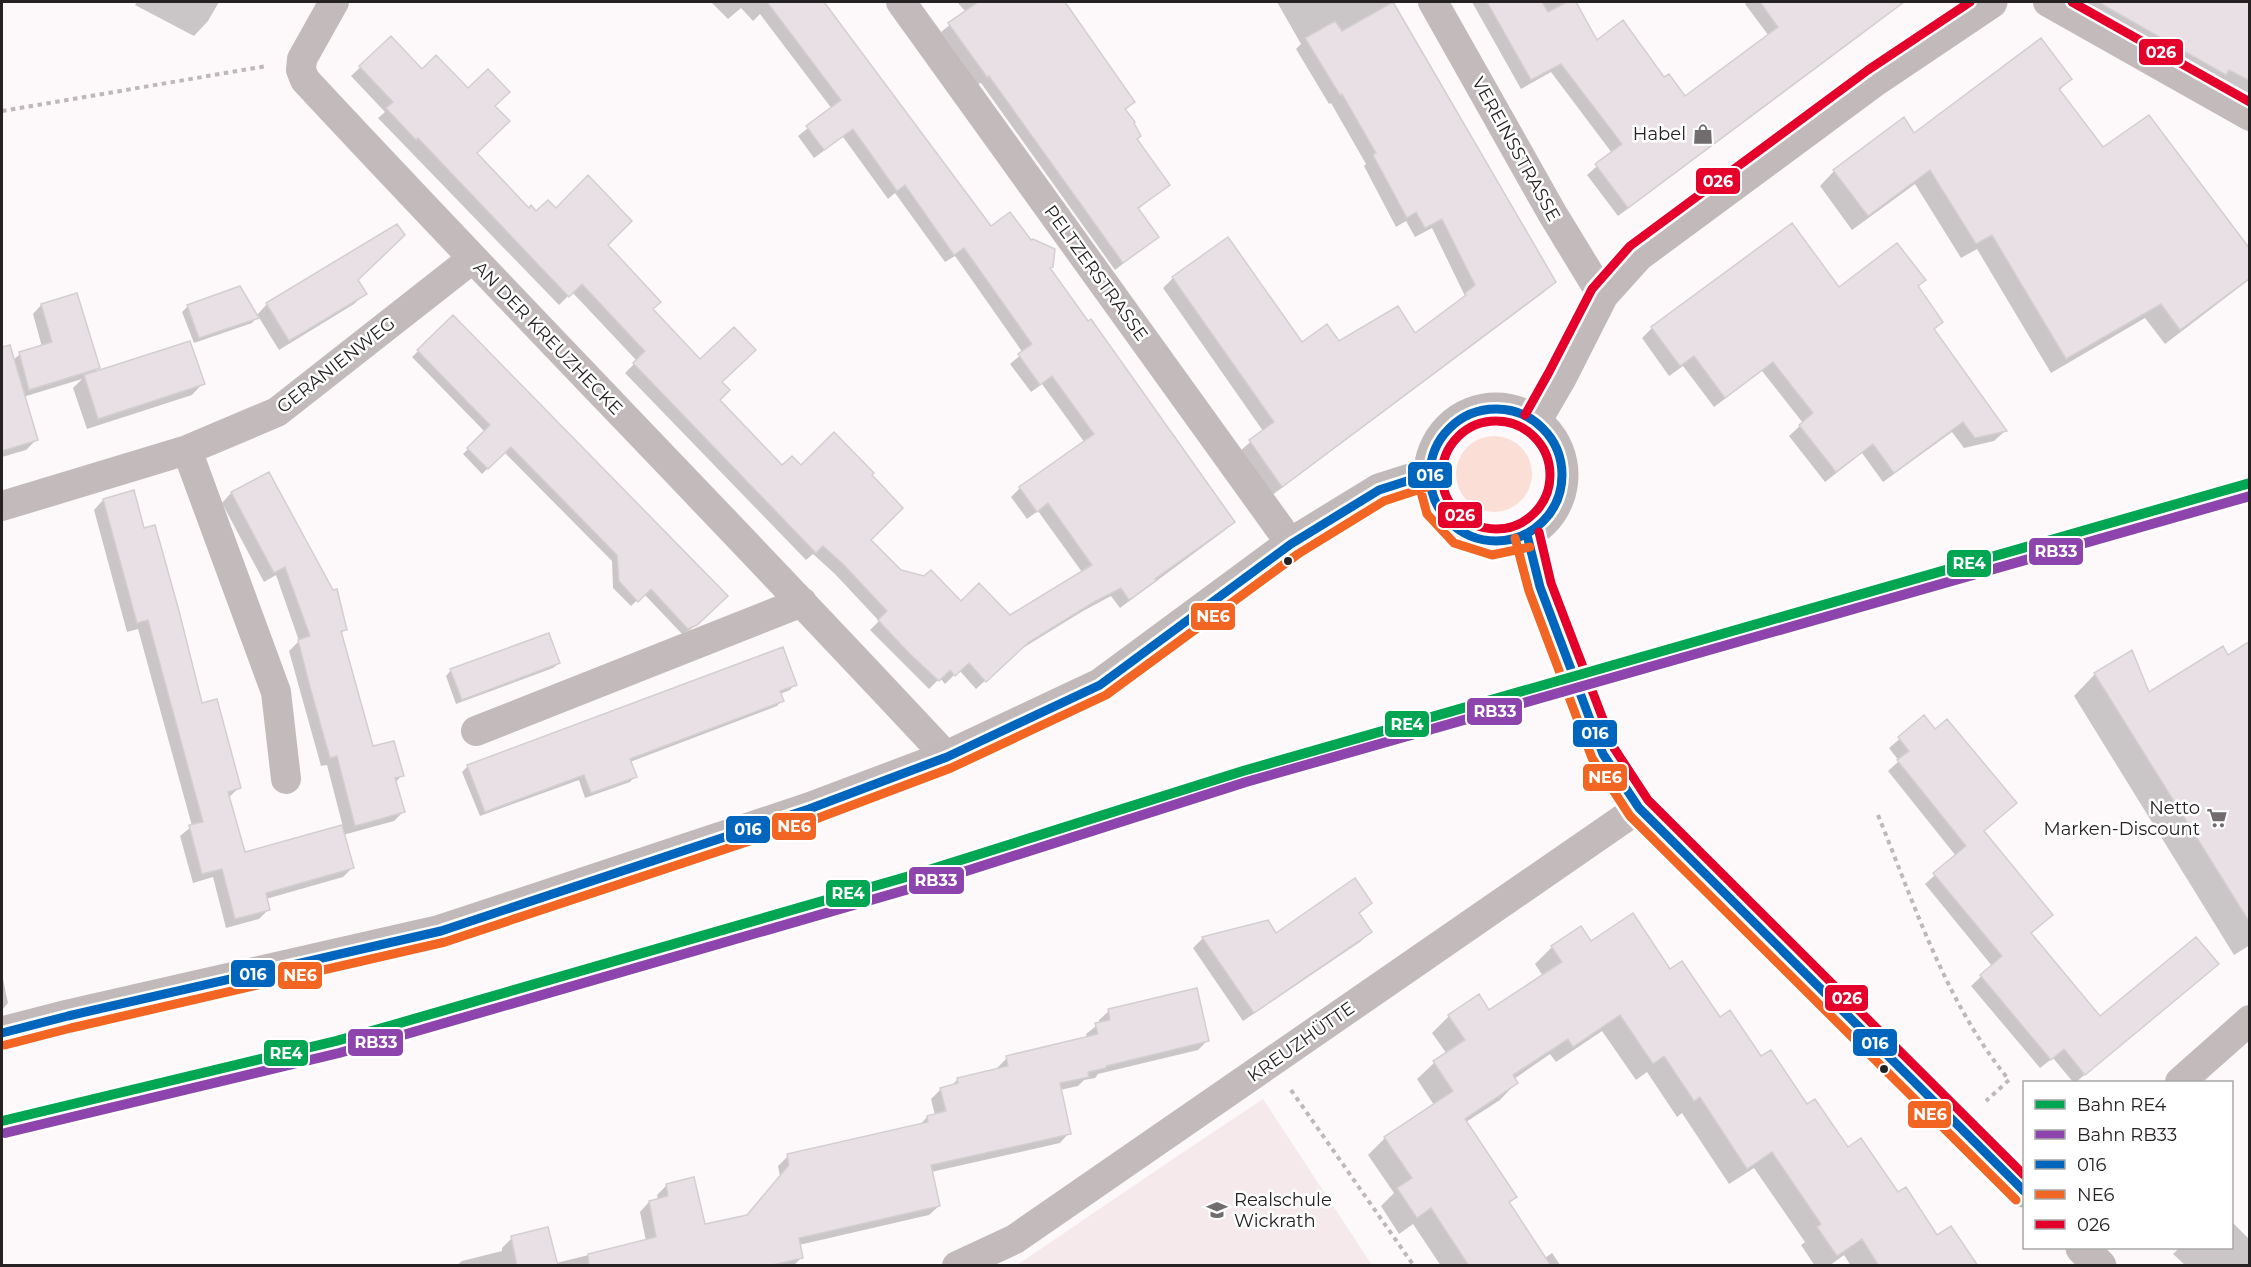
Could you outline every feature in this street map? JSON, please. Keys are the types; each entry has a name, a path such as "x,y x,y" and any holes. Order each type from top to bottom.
{"main road":[{"path":"1535,421 1560,378 1602,295 1638,255 1875,80 1991,2"},
{"path":"1489,409 1513,411 1535,421 1553,441 1562,467 1560,494 1548,518 1527,535 1494,543 1461,533 1437,508 1429,474 1434,450 1446,430 1466,416 1489,409"},
{"path":"2,1034 68,1016 441,931 809,809 947,757 1100,685 1291,544 1379,490 1429,474"},
{"path":"1527,535 1540,587 1603,754 1639,808 2023,1189"},
{"path":"2083,1249 2100,1266"}],"street":[{"path":"301,70 302,59 334,2"},
{"name":"PELTZERSTRASSE","path":"901,2 1291,544"},
{"name":"VEREINSSTRASSE","path":"1433,2 1552,213 1602,295"},
{"path":"2048,2 2250,116"},
{"name":"AN DER KREUZHECKE","path":"301,70 305,80 472,259 802,602 947,757"},
{"name":"GERANIENWEG","path":"2,506 187,450 278,412 472,259"},
{"path":"187,450 276,692 286,779"},
{"path":"477,731 802,602"},
{"name":"KREUZHÜTTE","path":"957,1266 1016,1239 1639,808"},
{"path":"2182,1081 2250,1020"}],"path":[{"path":"2,111 264,66 301,70"},
{"path":"1878,815 1942,973 1991,1058 2009,1080 1959,1126"},
{"path":"1271,1062 1414,1266"}],"shaded area":[{"path":"1494,436 1509,439 1521,447 1529,459 1532,474 1529,489 1521,501 1509,509 1494,512 1479,509 1467,501 1459,489 1456,474 1459,459 1467,447 1479,439"},
{"name":"Realschule Wickrath","path":"1263,1099 1372,1265 1017,1265 1179,1155"}],"building":[{"path":"767,2 824,2 991,226 1010,212 1031,240 1055,249 1053,267 1050,268 1088,321 1091,319 1235,522 1129,600 1121,588 1029,642 986,682 969,663 955,676 950,670 939,681 909,653 878,620 887,611 844,565 823,546 816,553 633,363 645,351 582,284 569,297 418,138 416,140 386,108 393,102 359,66 391,36 422,69 436,55 468,88 488,69 510,92 495,106 510,121 477,153 529,208 531,205 536,211 548,200 556,208 588,175 632,221 608,245 661,302 653,309 700,359 734,327 756,350 722,382 730,390 720,400 782,465 792,456 801,465 834,432 874,473 872,475 903,508 871,540 901,570 924,576 931,570 961,601 979,583 1010,615 1092,565 1048,503 1037,512 1019,487 1094,434 1052,376 1040,385 1018,354 1032,344 964,248 954,255 905,185 897,191 853,129 824,150 806,126 841,100"},
{"path":"978,2 1065,2 1135,102 1125,109 1135,122 1141,136 1137,139 1170,185 1138,208 1159,237 1123,263 989,76 987,77 948,23"},
{"path":"1393,2 1556,282 1282,487 1249,440 1274,422 1172,277 1228,237 1302,342 1327,324 1339,341 1398,306 1415,333 1466,295 1465,293 1475,285 1442,219 1425,228 1416,212 1407,218 1373,155 1376,153 1342,94 1340,95 1305,38 1335,21 1342,31"},
{"path":"1487,2 1542,2 1548,12 1567,2 1576,2 1597,40 1623,20 1664,77 1669,74 1685,96 1778,27 1760,2 1904,2 1628,208 1595,164 1622,144 1561,64 1531,80"},
{"path":"2098,2 2250,2 2250,81 2229,70 2226,75"},
{"path":"2041,38 2072,79 2059,89 2103,147 2149,115 2250,249 2250,278 2180,330 2161,304 2066,359 1992,235 1976,244 1930,170 1868,216 1833,170 1904,117 1914,133"},
{"path":"1792,223 1839,287 1897,243 1926,280 1918,286 1943,322 1934,329 2007,431 1975,438 1963,422 1894,473 1873,444 1836,472 1799,425 1813,413 1773,362 1725,398 1694,356 1680,366 1651,327"},
{"path":"397,224 405,235 358,280 367,294 289,341 266,303"},
{"path":"240,286 259,318 199,338 187,305"},
{"path":"77,293 100,368 29,390 19,352 52,342 41,304"},
{"path":"453,315 728,596 697,625 688,629 651,589 638,602 619,581 617,555 511,447 488,469 467,448 490,425 417,350"},
{"path":"190,341 205,384 98,419 84,375"},
{"path":"10,345 38,440 2,451 2,347"},
{"path":"269,472 333,590 337,589 347,630 341,631 373,746 394,741 404,776 395,778 405,812 355,826 337,756 330,758 310,687 298,640 310,636 285,567 274,573 231,492"},
{"path":"134,490 144,528 155,525 202,703 217,699 241,788 228,792 245,852 342,825 354,868 266,893 270,910 235,919 222,869 202,874 189,825 203,822 148,620 137,623 103,499"},
{"path":"549,633 560,663 462,700 450,669"},
{"name":"Netto Marken-Discount","path":"2250,641 2250,923 2094,673 2132,650 2149,692 2223,646 2228,655"},
{"path":"783,647 797,685 780,691 784,701 630,759 637,777 591,793 584,775 485,812 467,765"},
{"path":"1924,715 1935,729 1947,719 2017,803 1984,831 2053,915 2031,933 2100,1016 2196,937 2219,964 2085,1075 2064,1049 2051,1060 1980,975 2002,956 1933,873 1966,846 1897,760 1909,751 1898,737"},
{"path":"1355,878 1372,903 1359,913 1372,932 1254,1013 1202,937 1268,920 1276,933"},
{"path":"1633,913 1670,969 1682,961 1720,1017 1730,1010 1761,1056 1771,1050 1807,1104 1815,1099 1848,1147 1861,1138 1898,1192 1906,1187 1937,1235 1951,1226 1978,1266 1879,1266 1862,1239 1837,1256 1817,1227 1821,1224 1772,1152 1747,1169 1700,1097 1694,1101 1664,1056 1653,1064 1620,1015 1573,1047 1568,1039 1513,1075 1518,1083 1465,1119 1517,1197 1509,1202 1551,1266 1469,1266 1431,1208 1417,1218 1397,1188 1412,1178 1384,1137 1453,1091 1433,1061 1465,1040 1448,1015 1479,994 1489,1010 1562,962 1551,946 1581,926 1591,941"},
{"path":"1197,988 1209,1041 1106,1066 1106,1068 1088,1072 1089,1077 1060,1083 1071,1134 931,1165 940,1206 799,1238 803,1258 768,1266 589,1266 588,1254 656,1237 649,1201 668,1196 666,1184 694,1177 705,1224 747,1215 789,1165 787,1154 928,1122 927,1116 946,1111 940,1088 958,1083 957,1078 1008,1066 1006,1056 1098,1034 1095,1023 1110,1020 1108,1009"},
{"path":"548,1227 558,1266 517,1266 511,1236"}],"rail line":[{"name":"RE4","path":"2,1121 336,1041 393,1025 913,875 1243,771 2250,483"},
{"name":"RB33","path":"5,1133 339,1053 396,1037 916,887 1246,782 2250,496"}],"transit line":[{"name":"026","path":"1525,415 1592,289 1630,246 1868,70 1970,2"},
{"name":"026","path":"2072,2 2250,102"},
{"name":"016","path":"1496,409 1521,414 1543,428 1557,450 1562,475 1557,500 1543,522 1521,536 1496,541 1471,536 1449,522 1435,500 1430,475 1435,450 1449,428 1471,414 1496,409"},
{"name":"026","path":"1496,421 1517,425 1534,437 1546,454 1550,475 1546,496 1534,513 1517,525 1496,529 1475,525 1458,513 1446,496 1442,475 1446,454 1458,437 1475,425 1496,421"},
{"name":"016","path":"2,1033 441,931 809,809 947,757 1100,685 1291,544 1379,490 1429,474"},
{"name":"NE6","path":"1417,477 1427,514 1454,543 1492,555 1530,547"},
{"name":"NE6","path":"5,1045 445,942 813,820 951,768 1106,695 1298,554 1384,501 1433,485"},
{"name":"026","path":"1539,532 1551,583 1614,748 1648,800 2023,1174"},
{"name":"016","path":"1527,535 1540,587 1603,754 1639,808 2023,1190"},
{"name":"NE6","path":"1515,538 1529,591 1592,758 1630,816 2016,1200"}],"place":[{"name":"Habel","path":"1703,134"},
{"name":"Netto Marken-Discount","path":"2217,818"},
{"name":"Realschule Wickrath","path":"1217,1210"}]}
